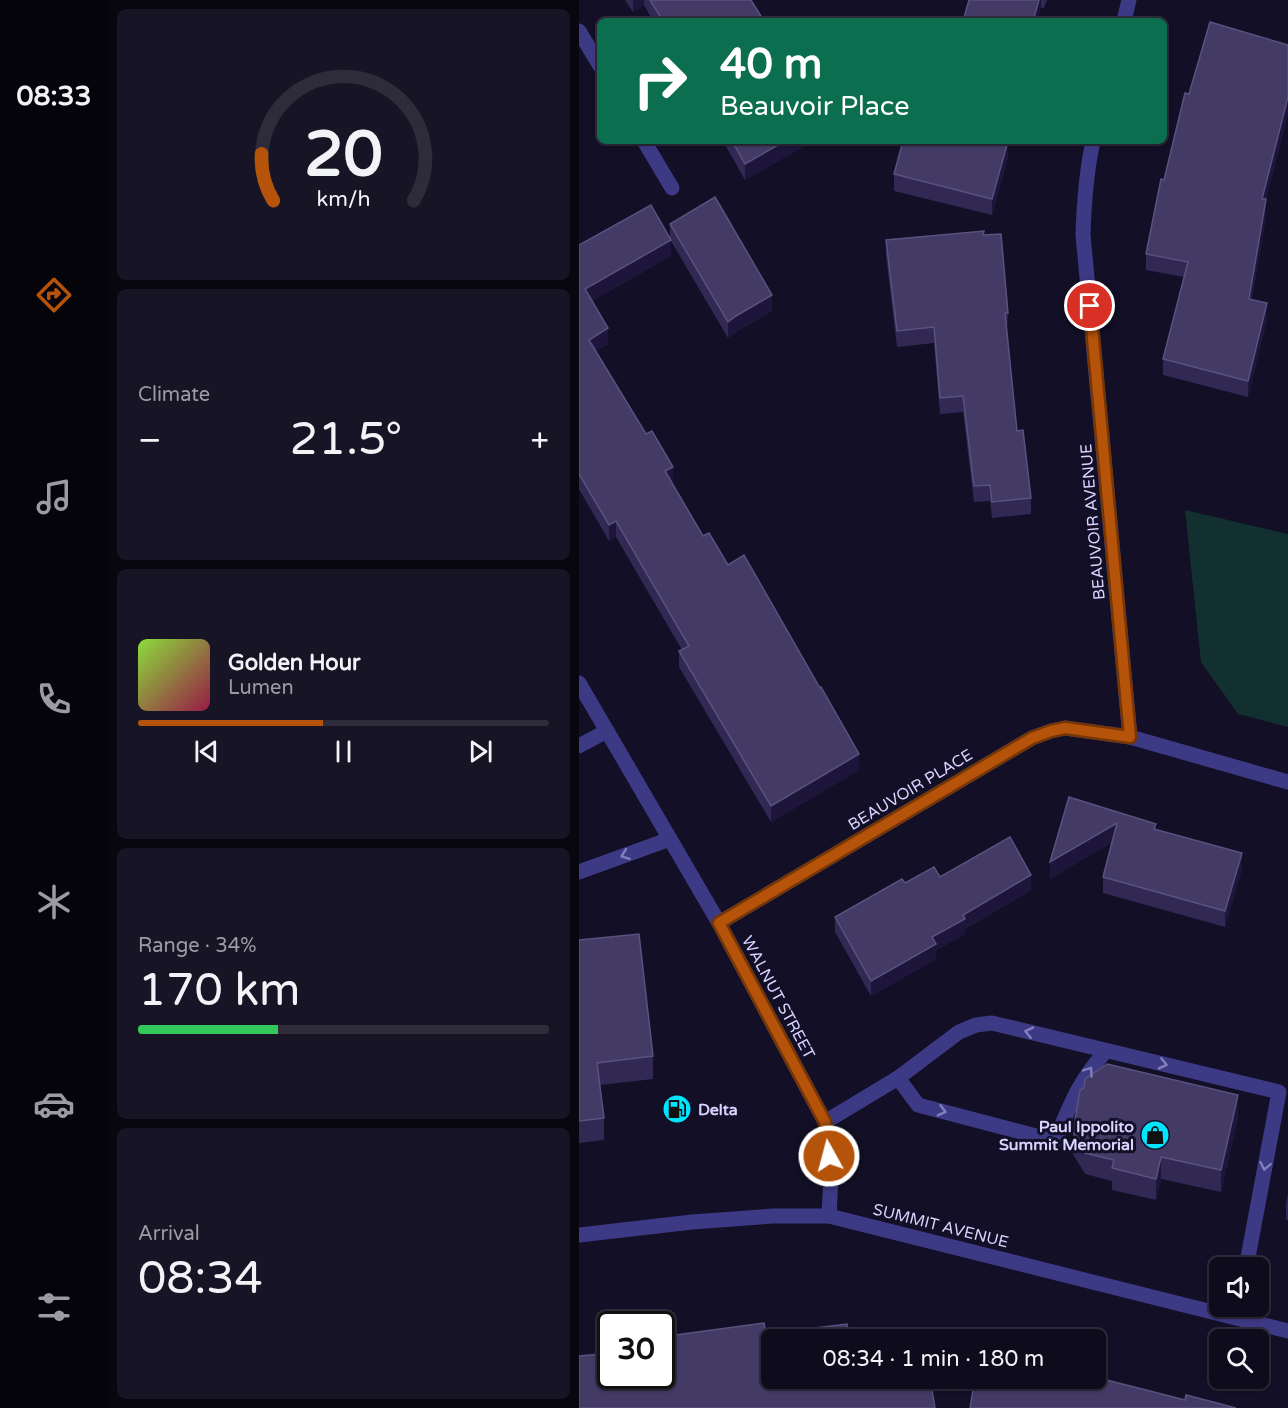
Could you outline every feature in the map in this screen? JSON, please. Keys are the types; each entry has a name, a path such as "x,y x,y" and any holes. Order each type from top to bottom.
{"street":[{"path":"1125,18 1129,0"},
{"path":"579,31 597,61"},
{"path":"646,144 672,188"},
{"name":"BEAUVOIR AVENUE","path":"1092,144 1084,203 1083,236 1130,737"},
{"name":"WALNUT STREET","path":"579,683 719,923 825,1122 831,1175 829,1216"},
{"name":"BEAUVOIR PLACE","path":"719,923 1032,738 1065,728 1130,737"},
{"path":"579,747 607,731"},
{"path":"1130,737 1288,782"},
{"path":"579,872 670,839"},
{"path":"825,1122 898,1078 959,1032 976,1025 992,1023 1279,1092 1248,1257"},
{"path":"898,1078 918,1105 1055,1141 1076,1091 1106,1050"},
{"name":"SUMMIT AVENUE","path":"579,1235 692,1222 773,1216 829,1216 1209,1306"},
{"name":"SUMMIT AVENUE","path":"1250,1317 1288,1331"}],"green space":[{"path":"1185,510 1288,534 1288,727 1238,714 1201,662"}],"building":[{"path":"650,0 751,0 762,18 661,18"},
{"path":"969,0 1039,0 1034,18 964,18"},
{"path":"1210,22 1288,45 1288,97 1262,199 1266,199 1249,299 1267,303 1248,381 1163,359 1188,262 1146,254 1161,179 1164,180 1185,93 1189,94"},
{"path":"734,144 780,144 745,164"},
{"path":"902,144 1007,144 992,199 894,174"},
{"path":"715,197 772,295 728,322 670,224"},
{"path":"651,205 671,240 585,289 608,328 589,340 646,434 652,431 673,467 665,471 703,536 709,533 728,565 744,555 859,754 771,806 679,651 689,646 616,521 609,525 579,474 579,245"},
{"path":"984,231 983,235 1001,234 1008,313 1005,313 1017,431 1023,430 1031,498 992,502 990,485 974,486 963,396 940,398 934,327 897,331 886,240"},
{"path":"1069,797 1156,824 1154,829 1242,853 1225,911 1103,877 1117,823 1050,862"},
{"path":"1010,837 1031,875 963,915 965,919 932,937 936,944 871,981 835,917 902,879 905,883 934,867 940,877"},
{"path":"639,934 653,1056 597,1063 604,1118 579,1121 579,940"},
{"name":"Paul Ippolito Summit Memorial","path":"1107,1064 1238,1095 1221,1170 1161,1157 1156,1179 1112,1168 1114,1160 1085,1153 1073,1132 1080,1090 1084,1088 1085,1079"},
{"path":"764,1323 765,1329 761,1329 761,1389 932,1389 935,1408 579,1408 579,1356 597,1354 597,1389 675,1389 675,1335"},
{"path":"847,1324 848,1329 806,1329"},
{"path":"1106,1380 1185,1400 1186,1395 1236,1408 970,1408 973,1389 1106,1389"}],"place":[{"name":"Delta","path":"677,1109"},
{"name":"Paul Ippolito Summit Memorial","path":"1155,1135"}],"route":[{"path":"829,1156 825,1122 719,923 1032,738 1065,728 1130,737 1090,306"}]}
